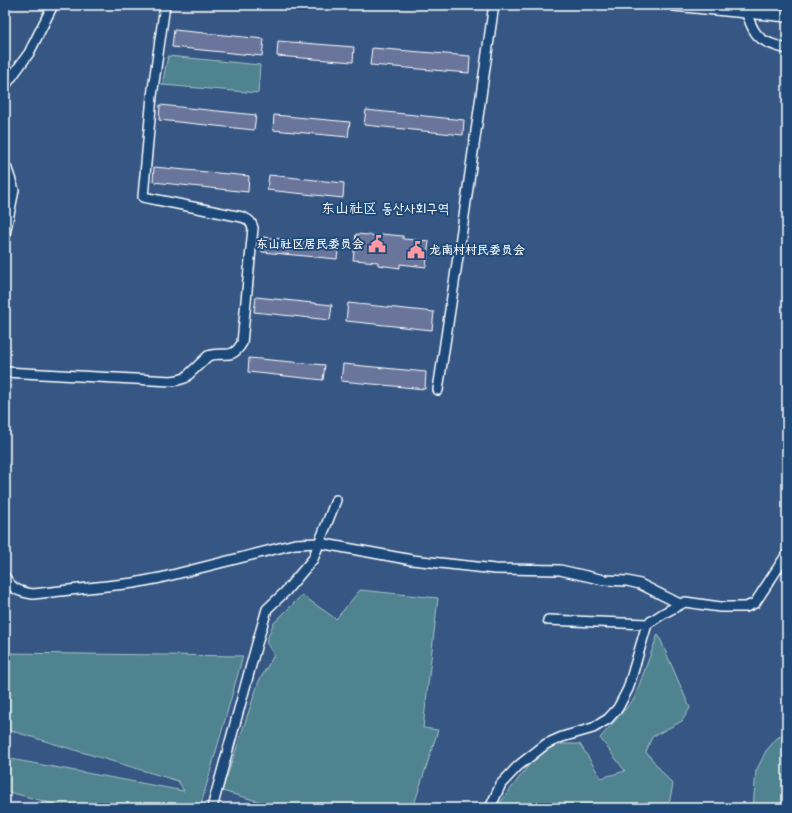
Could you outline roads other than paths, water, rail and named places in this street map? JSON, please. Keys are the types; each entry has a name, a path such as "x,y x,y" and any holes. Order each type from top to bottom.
{"main road":[{"path":"674,5 787,16"}],"street":[{"path":"5,86 29,53 53,5"},
{"path":"5,372 172,381 185,378 212,354 233,354 239,349 242,343 253,228 252,223 242,217 142,197 152,96 165,5"},
{"path":"438,390 495,5"},
{"path":"746,12 756,34 764,41 787,49"},
{"path":"5,167 14,190 5,234"},
{"path":"212,808 267,609 285,592 313,559 336,500"},
{"path":"5,577 11,586 21,592 33,594 134,583 160,578 295,544 319,543 412,560 495,569 560,570 604,580 627,581 640,584 680,604"},
{"path":"548,620 647,624 685,602 720,607 746,607 755,603 787,554"},
{"path":"490,808 501,784 518,766 546,744 562,737 593,728 608,719 618,708 628,689 647,624"}],"place":[{"name":"东山社区居民委员会","path":"377,244"},
{"name":"龙南村村民委员会","path":"416,250"}],"district":[{"name":"东山社区 동산사회구역","path":"385,208"}]}
